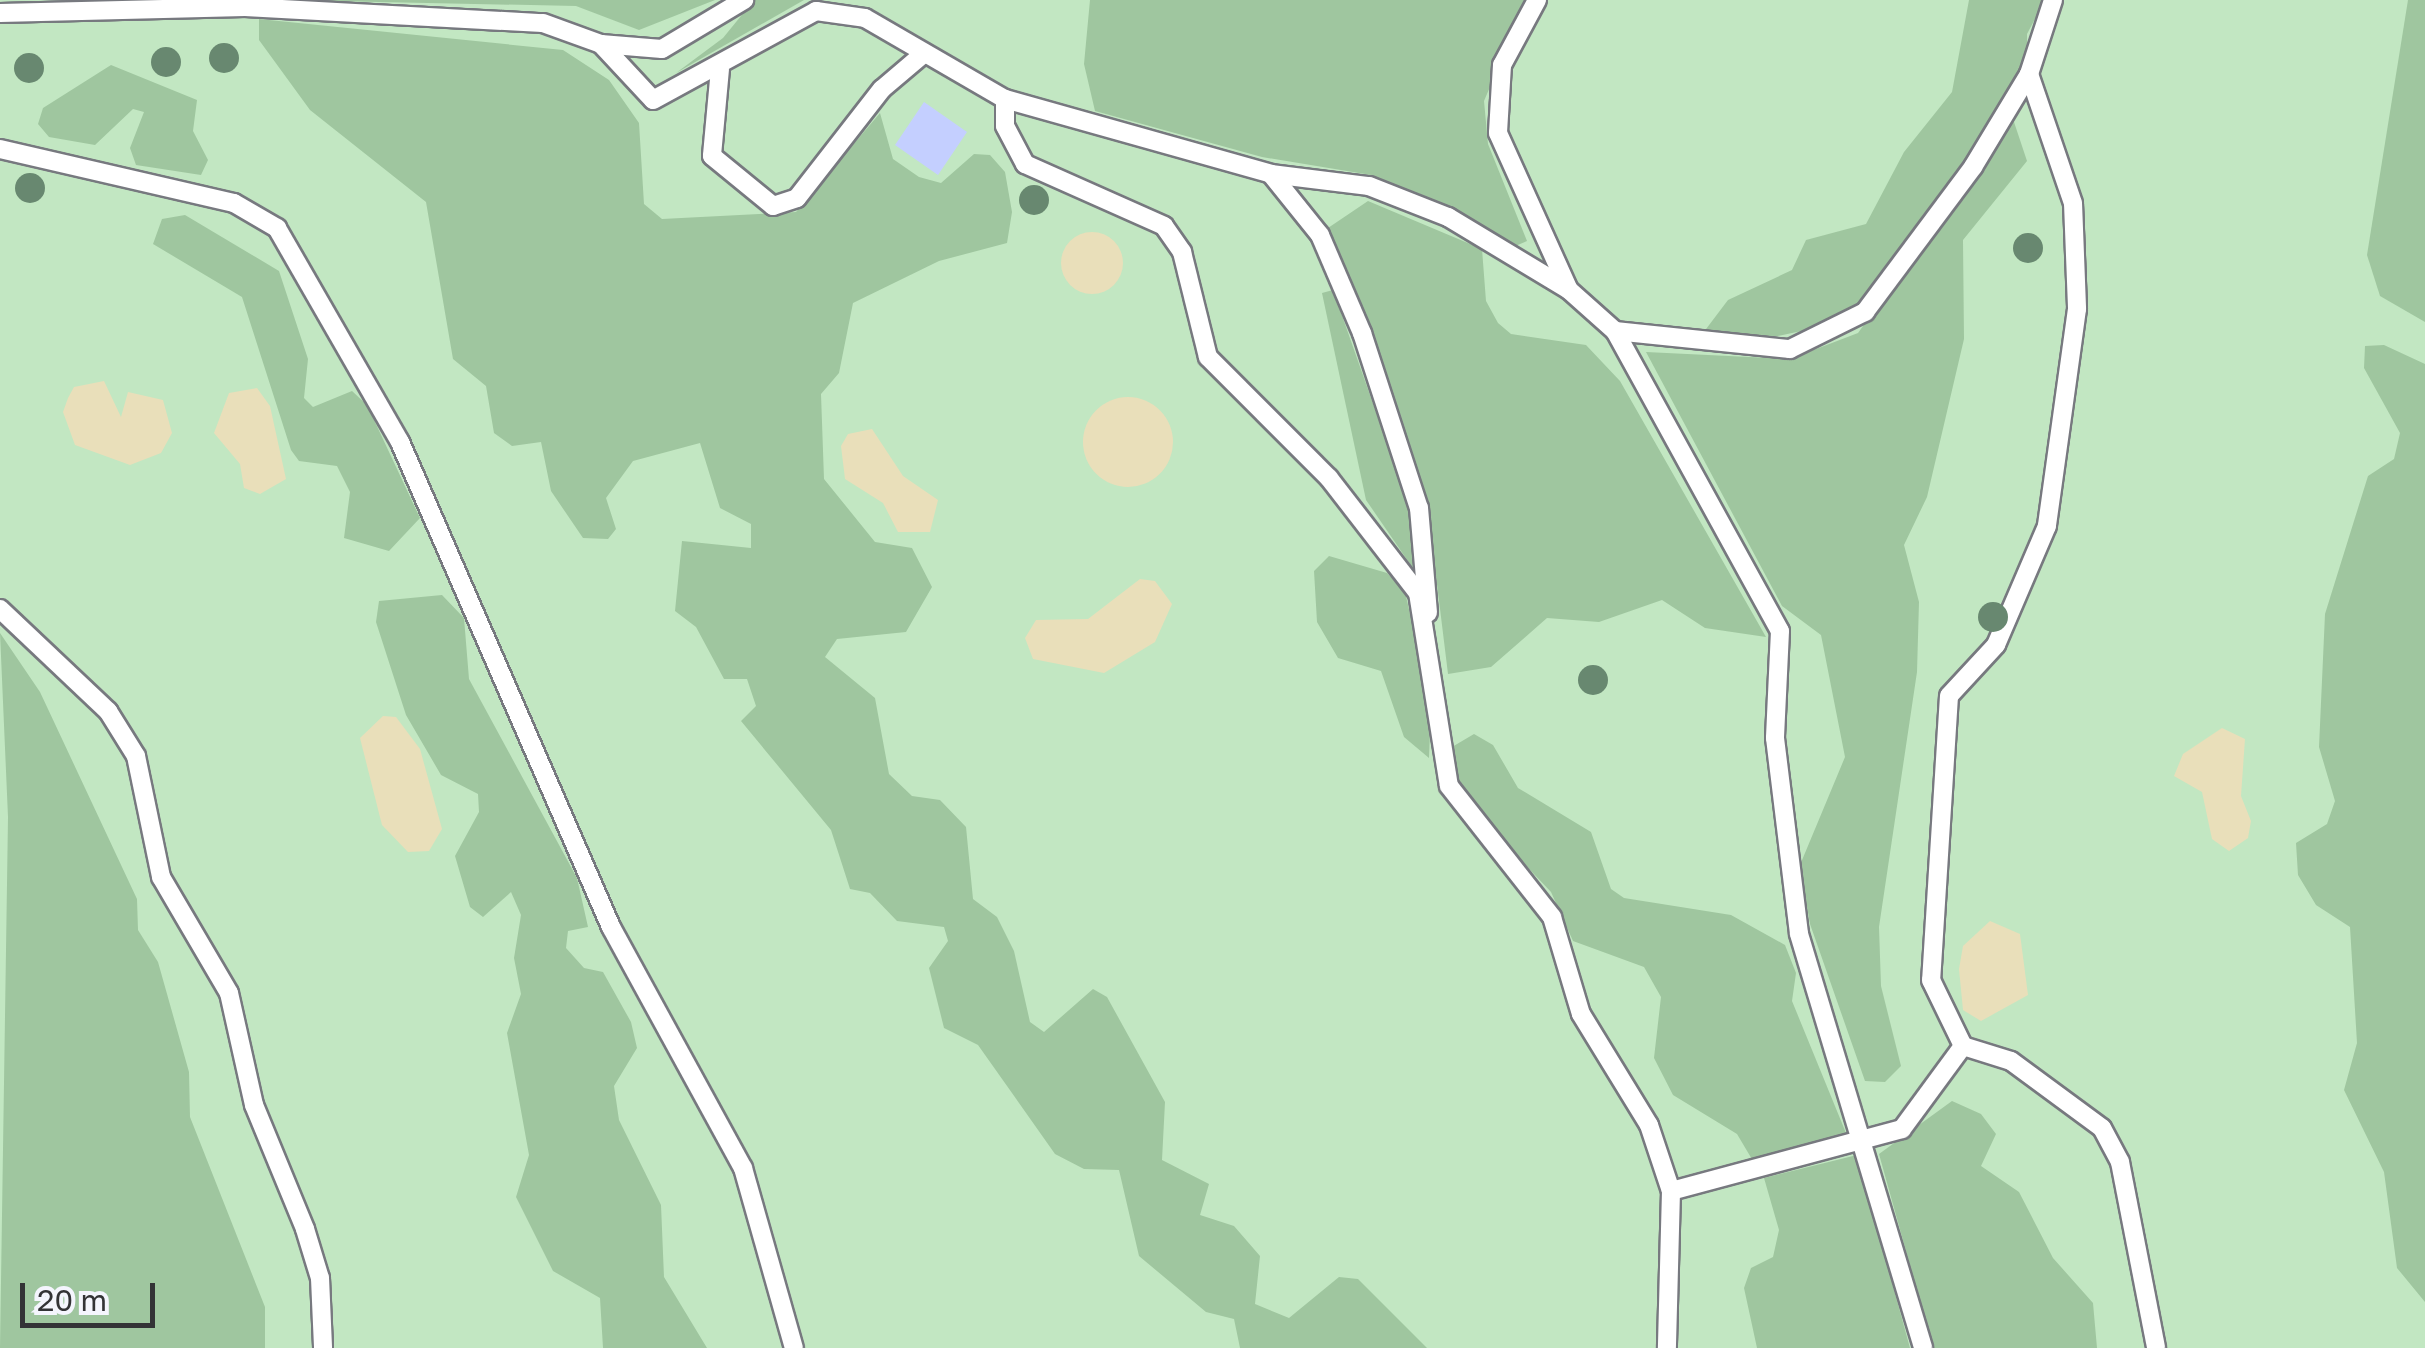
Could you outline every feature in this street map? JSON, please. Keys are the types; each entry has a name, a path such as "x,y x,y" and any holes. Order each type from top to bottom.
{"lane":[{"path":"0,13 245,7 543,23 600,44 662,49 744,0"},
{"path":"1537,0 1502,65 1498,133 1569,290"},
{"path":"1615,331 1790,349 1845,325 1896,274 2029,74 2053,0"},
{"path":"600,44 653,100 720,69 818,5 865,18 922,55 1005,99 1271,174 1369,186 1448,217 1569,290 1615,331 1780,631 1776,738 1798,934 1865,1145 1923,1348"},
{"path":"720,69 712,156 774,206 797,198 882,89 922,55"},
{"path":"2029,74 2073,203 2078,309 2047,526 2019,606 1949,696 1944,723 1931,980 1963,1046 2011,1061 2102,1128 2120,1162 2156,1348"},
{"path":"1005,99 1004,126 1024,164 1164,226 1182,252 1208,358 1330,478 1418,593 1428,630"},
{"path":"0,149 234,203 277,228 400,442 612,926 742,1168 794,1348"},
{"path":"1271,174 1320,234 1362,333 1418,508 1428,630 1449,786 1552,916 1581,1014 1649,1125 1671,1191 1668,1348"},
{"path":"0,609 108,712 136,756 161,877 229,993 254,1106 310,1245 323,1348"},
{"path":"1671,1191 1865,1145 1902,1129 1963,1046"}],"green space":[{"path":"0,0 2425,0 2425,1348 0,1348"},
{"path":"285,0 715,0 639,30 576,6"},
{"path":"754,0 804,0 676,73 723,38"},
{"path":"1090,0 1527,0 1484,101 1488,144 1527,241 1513,247 1371,175 1262,157 1095,111 1084,64"},
{"path":"1969,0 2045,0 2027,34 2027,66 1949,191 1855,307 1825,326 1749,342 1700,337 1728,300 1792,270 1806,240 1866,224 1904,152 1952,92"},
{"path":"2408,0 2425,0 2425,322 2380,296 2367,255"},
{"path":"259,19 563,50 609,80 639,123 644,204 662,219 796,212 880,113 893,159 919,177 941,183 974,154 990,155 1005,172 1012,212 1007,243 939,261 853,303 839,373 821,394 824,479 875,542 912,548 932,587 906,632 837,639 825,657 875,698 889,774 912,796 940,800 966,827 973,899 997,917 1014,951 1030,1022 1044,1032 1093,989 1107,997 1165,1102 1162,1160 1209,1184 1200,1215 1234,1226 1260,1256 1255,1304 1289,1318 1339,1277 1358,1279 1427,1348 1240,1348 1234,1319 1206,1312 1139,1256 1119,1170 1084,1169 1055,1154 978,1045 944,1028 929,968 948,941 944,927 897,921 870,893 850,889 831,830 741,721 756,706 747,679 724,679 696,627 675,611 682,541 751,548 751,524 720,508 700,443 633,461 606,498 616,529 608,539 583,538 551,491 541,442 512,446 494,433 486,386 453,359 426,202 310,110 259,40"},
{"path":"111,65 197,100 193,131 208,160 201,175 136,165 130,148 144,112 133,109 95,145 49,137 38,124 43,108"},
{"path":"2013,119 2027,161 1963,240 1964,339 1927,497 1904,545 1919,602 1917,672 1879,927 1881,986 1901,1066 1885,1082 1865,1081 1810,924 1800,865 1845,757 1821,635 1782,606 1646,352 1790,359 1858,333"},
{"path":"1368,201 1482,249 1486,301 1498,323 1511,334 1586,345 1620,381 1766,637 1705,628 1662,600 1599,622 1547,618 1491,667 1448,674 1428,511 1328,228"},
{"path":"185,215 279,271 308,359 304,398 313,407 352,391 367,405 420,518 389,551 344,538 350,492 337,466 299,461 291,450 242,297 153,244 162,219"},
{"path":"1333,290 1408,503 1421,580 1366,500 1322,293"},
{"path":"2384,345 2425,364 2425,1302 2397,1268 2384,1172 2344,1090 2357,1043 2350,927 2316,905 2298,875 2296,843 2327,824 2335,801 2319,747 2325,614 2368,476 2394,459 2400,433 2364,368 2365,346"},
{"path":"1329,556 1387,573 1405,592 1431,704 1429,758 1404,737 1381,671 1338,658 1317,622 1314,571"},
{"path":"442,595 464,618 469,679 577,878 588,927 568,931 566,948 584,968 603,972 631,1022 637,1048 614,1086 619,1120 661,1205 664,1277 707,1348 603,1348 600,1298 553,1271 516,1197 529,1155 507,1033 521,994 514,958 521,915 511,892 483,917 470,907 455,856 479,812 478,794 441,775 406,715 376,622 379,601"},
{"path":"0,633 40,692 137,899 138,930 158,962 189,1072 190,1117 265,1307 265,1348 0,1348 8,817"},
{"path":"1474,734 1493,745 1518,788 1591,832 1611,889 1624,898 1731,915 1785,945 1796,973 1792,1001 1846,1133 1836,1144 1756,1166 1737,1134 1673,1095 1654,1058 1661,997 1644,967 1573,941 1551,892 1463,799 1452,747"},
{"path":"1952,1101 1981,1114 1996,1134 1981,1166 2019,1192 2053,1258 2093,1303 2097,1348 1933,1348 1879,1154"},
{"path":"1857,1155 1910,1348 1757,1348 1744,1288 1751,1268 1773,1257 1779,1230 1764,1178"}],"sand":[{"path":"1092,232 1114,241 1123,263 1114,285 1092,294 1070,285 1061,263 1070,241"},
{"path":"104,381 121,417 128,392 163,400 172,433 161,453 130,465 75,445 63,412 68,398 74,387"},
{"path":"257,388 270,406 286,479 260,494 244,488 240,464 214,433 229,393"},
{"path":"1128,397 1160,410 1173,442 1160,474 1128,487 1096,474 1083,442 1096,410"},
{"path":"872,429 903,476 938,500 930,532 898,532 883,503 845,479 841,446 848,434"},
{"path":"1140,579 1155,581 1172,604 1155,642 1104,673 1033,659 1025,638 1036,620 1088,619"},
{"path":"383,716 396,717 420,749 442,829 429,851 408,852 382,825 360,738"},
{"path":"2222,728 2245,739 2241,796 2251,821 2248,838 2229,851 2212,839 2202,792 2174,776 2183,754"},
{"path":"1990,921 2020,934 2028,995 1981,1021 1963,1010 1959,969 1963,946"}],"building":[{"path":"924,102 967,132 938,175 895,145"}]}
